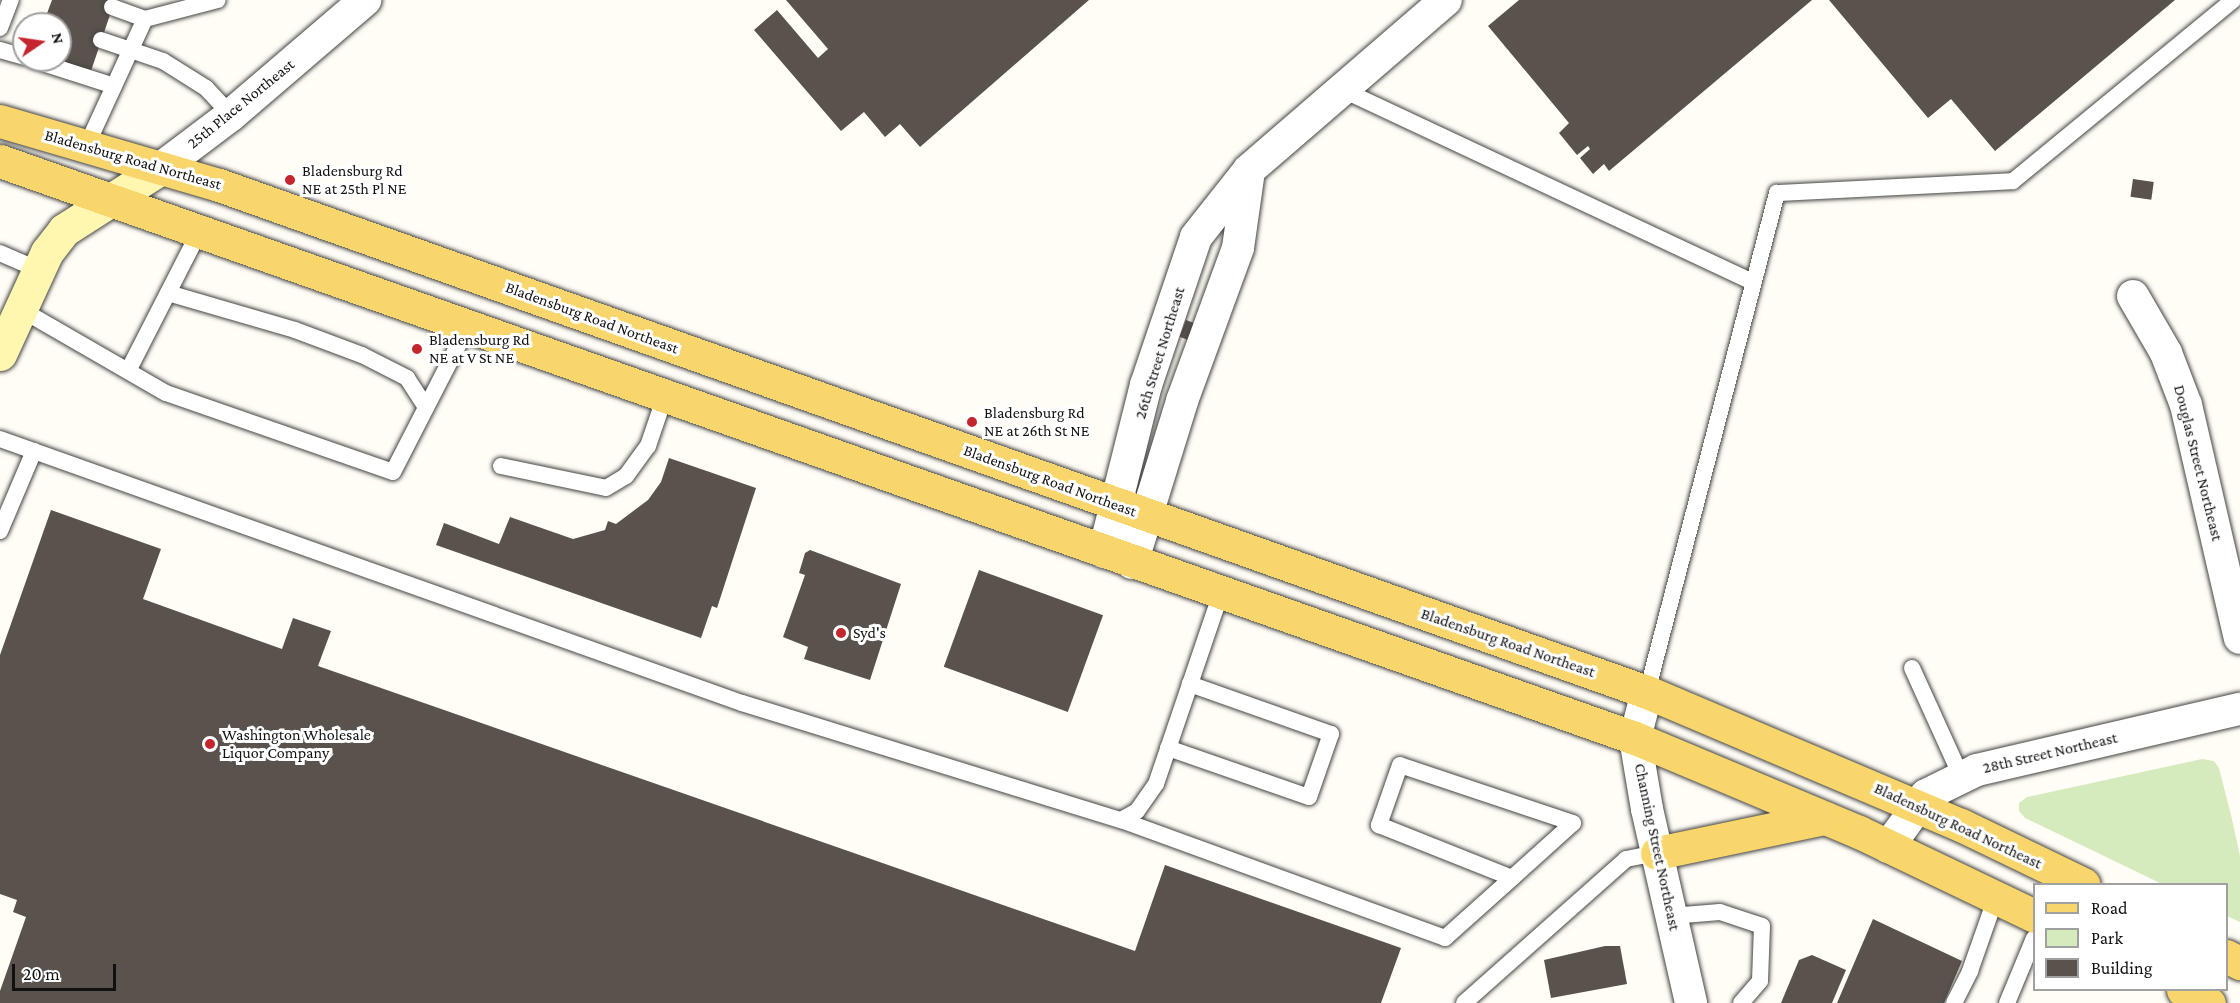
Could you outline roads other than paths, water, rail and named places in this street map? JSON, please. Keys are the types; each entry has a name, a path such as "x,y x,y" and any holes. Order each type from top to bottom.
{"main road":[{"name":"Bladensburg Road Northeast","path":"0,121 161,168 1647,692 1918,806 2079,883"},
{"path":"0,161 1635,738 1824,818 2033,916"},
{"path":"665,396 681,350"},
{"path":"1658,853 1824,818"}],"street":[{"name":"26th Street Northeast","path":"1118,557 1117,504 1146,385 1197,237 1249,170 1446,0"},
{"name":"25th Place Northeast","path":"0,354 47,252 64,230 161,168 231,115 363,1"},
{"name":"26th Street Northeast","path":"1118,557 1147,516 1189,380 1238,248 1249,170"},
{"name":"Douglas Street Northeast","path":"2133,296 2166,353 2186,405 2240,638"},
{"name":"Channing Street Northeast","path":"1647,692 1635,738 1691,1003"},
{"name":"28th Street Northeast","path":"1888,847 1926,795 1961,776 2240,709"}],"lane":[{"path":"0,28 11,0"},
{"path":"112,7 144,19 218,0"},
{"path":"1647,692 1777,193 2013,180 2233,0"},
{"path":"86,147 144,19"},
{"path":"101,40 163,61 206,88 231,115"},
{"path":"70,72 114,86"},
{"path":"1342,90 1752,282"},
{"path":"128,371 200,230"},
{"path":"0,253 39,270"},
{"path":"168,293 295,330 362,355 407,378 426,407"},
{"path":"22,310 166,393 393,472 468,326"},
{"path":"501,466 606,488 626,476 648,446 665,396"},
{"path":"0,440 742,703 1121,820 1445,938 1574,823 1400,765 1379,825 1512,878"},
{"path":"0,531 34,451"},
{"path":"1121,820 1137,811 1156,784 1221,593"},
{"path":"1912,668 1961,776"},
{"path":"1168,748 1309,797 1331,734 1190,684"},
{"path":"1464,1003 1626,859 1658,853"},
{"path":"1954,1003 1971,971 1996,897"},
{"path":"1671,916 1720,912 1762,927 1760,981 1741,1003"},
{"path":"2007,1003 2033,940"}],"place":[{"name":"Bladensburg Rd NE at 25th Pl NE","path":"290,180"},
{"name":"Bladensburg Rd NE at V St NE","path":"417,349"},
{"name":"Bladensburg Rd NE at 26th St NE","path":"972,422"},
{"name":"Syd's","path":"841,633"},
{"name":"Washington Wholesale Liquor Company","path":"210,744"}]}
